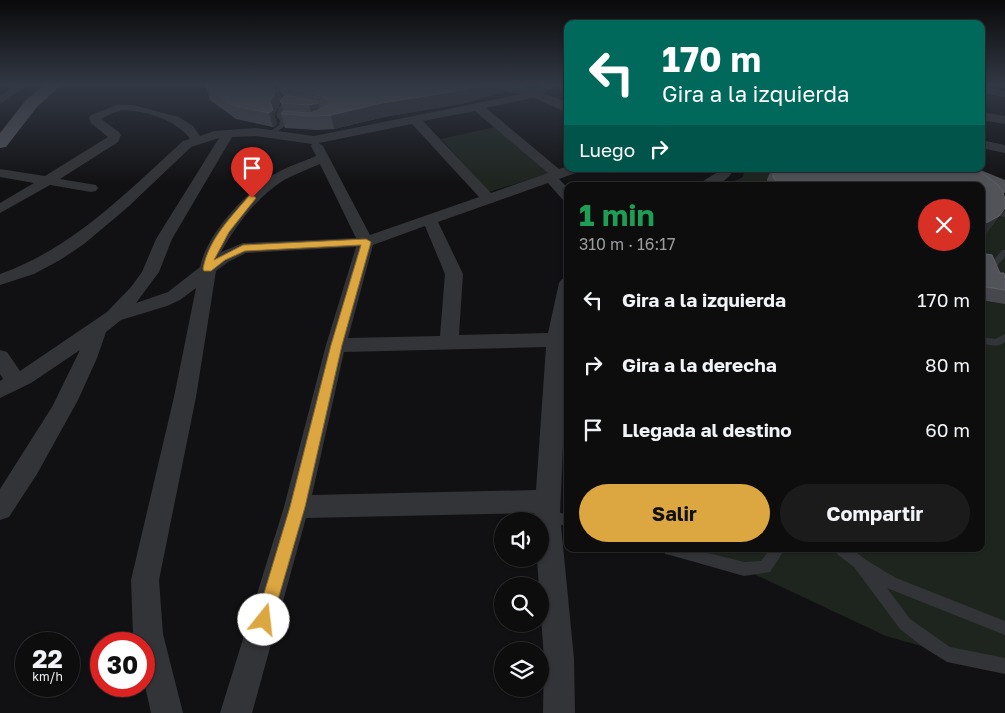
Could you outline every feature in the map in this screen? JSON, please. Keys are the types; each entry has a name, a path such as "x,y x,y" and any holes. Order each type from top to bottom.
{"main road":[{"path":"0,142 21,117"},
{"path":"969,172 1005,187"}],"street":[{"path":"0,209 104,147 114,139 116,135 95,120 95,117"},
{"path":"167,117 174,119 189,129 197,140"},
{"path":"167,713 148,634 145,580 185,398 210,257 225,231 252,198 319,149 428,117"},
{"path":"488,117 554,176 564,191"},
{"path":"989,117 1005,120"},
{"path":"415,120 488,199"},
{"path":"0,280 15,276 44,262 78,242 98,227 187,144 197,140 228,134 256,132 270,134 319,149 366,242 336,345 298,507 236,713"},
{"path":"0,357 8,386 106,322 137,291 150,272 164,239 228,134"},
{"path":"985,145 1005,149"},
{"path":"0,509 13,492 72,390 106,322 174,296 222,258 243,248 366,242 565,172"},
{"path":"712,182 725,172"},
{"path":"0,173 91,188"},
{"path":"430,219 454,274 449,342"},
{"path":"559,713 554,512 556,340 564,302"},
{"path":"336,345 556,340"},
{"path":"298,507 554,512"}],"lane":[{"path":"270,134 282,126 280,117"},
{"path":"282,121 290,122"},
{"path":"1005,252 991,268 1005,296"},
{"path":"985,340 997,342 1005,337"},
{"path":"681,552 744,569 765,567 776,552"},
{"path":"846,552 892,583 1005,628"},
{"path":"859,562 905,624 928,642 947,654 1005,666"}],"shaded area":[{"path":"499,126 554,172 489,192 441,139"},
{"path":"744,172 952,172 975,182 732,182 743,177"},
{"path":"985,186 1005,195 1005,670 886,636 707,552 985,552"}],"building":[{"path":"773,172 980,172 997,184 1003,191 1005,208 999,216 985,223 985,182 777,182 773,177"},
{"path":"985,254 992,255 1000,273 1004,273 1005,290 985,287"}],"route":[{"path":"252,198 225,231 210,257 208,269 222,258 243,248 366,242 336,345 298,507 264,620"}]}
